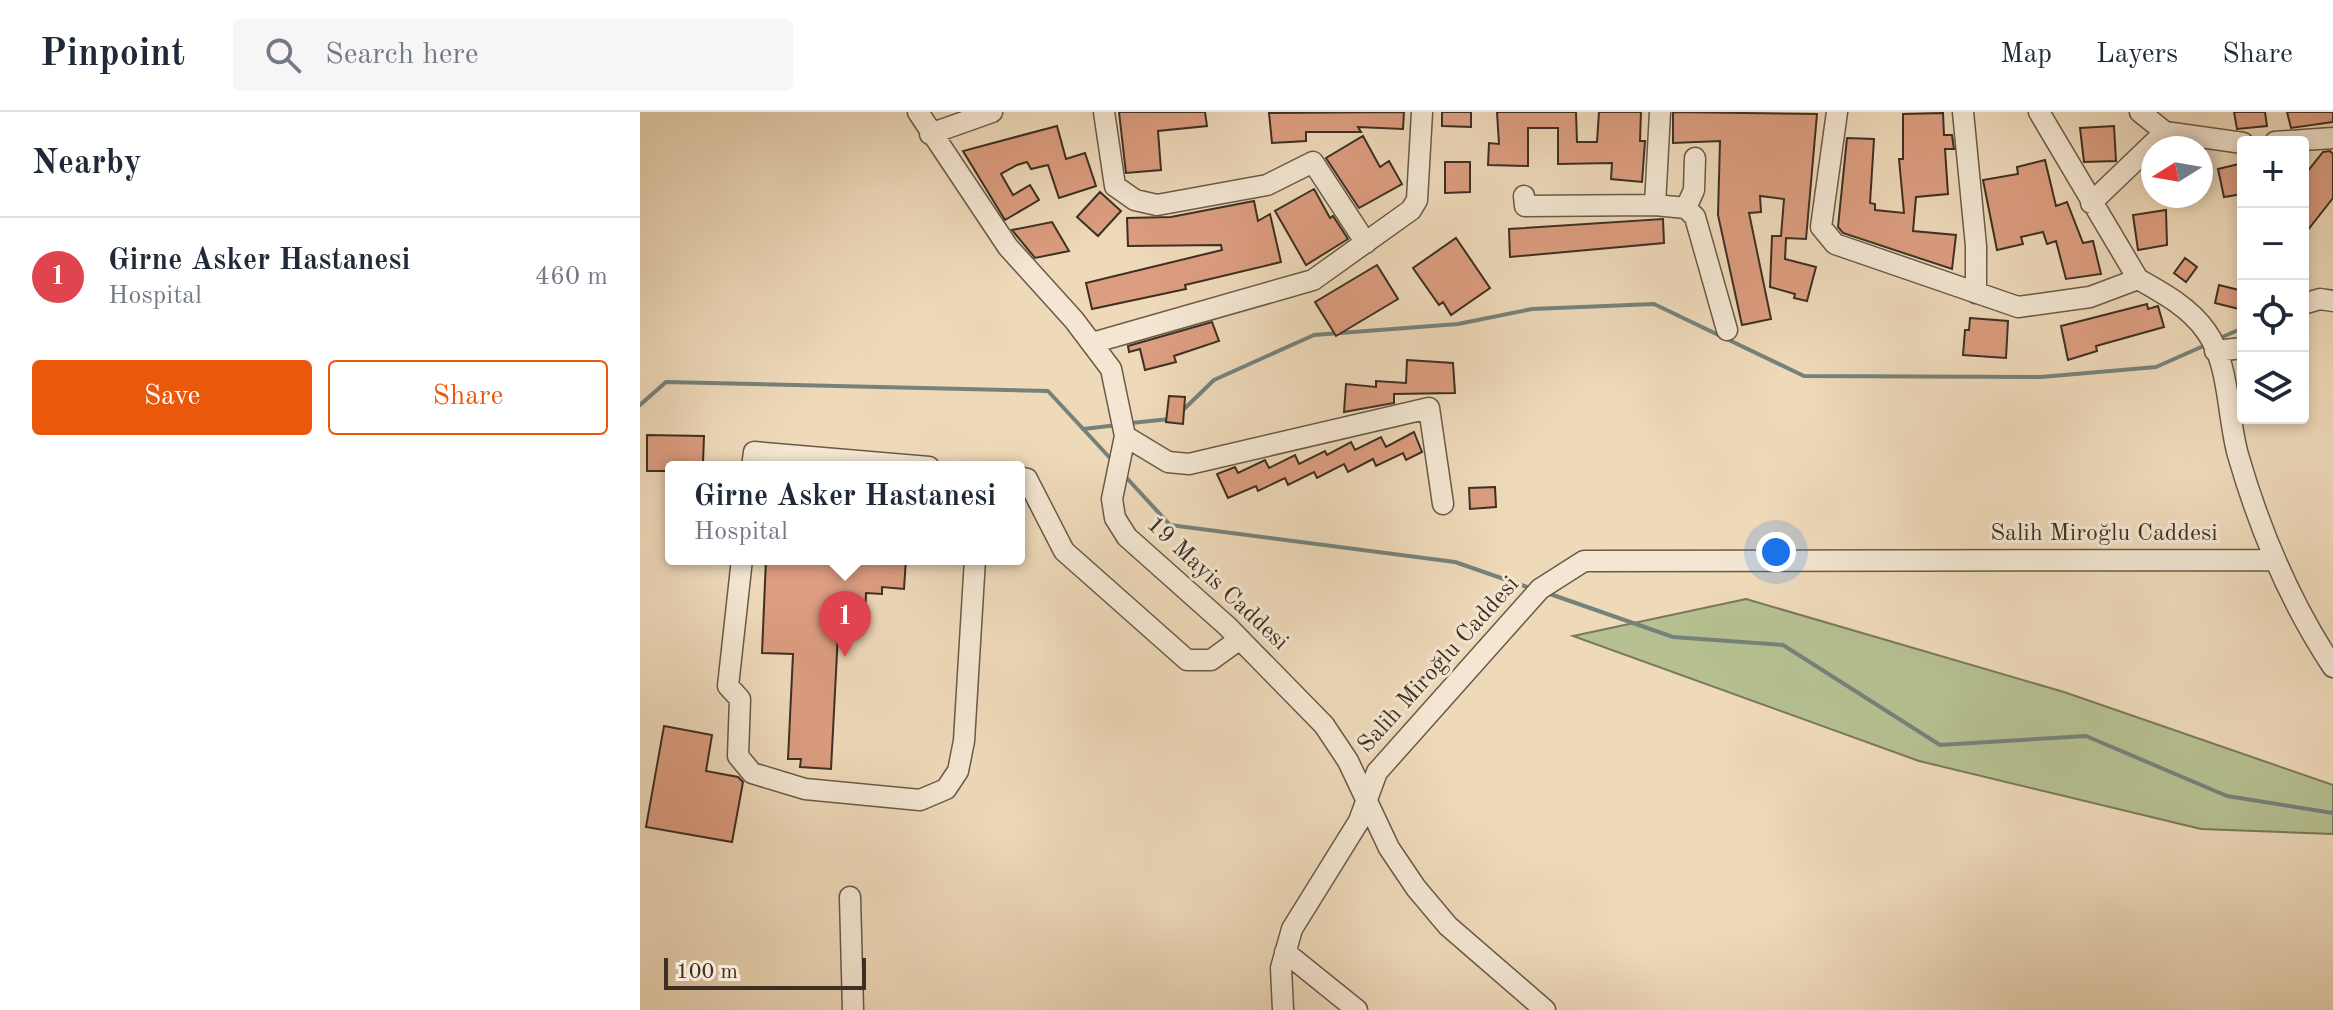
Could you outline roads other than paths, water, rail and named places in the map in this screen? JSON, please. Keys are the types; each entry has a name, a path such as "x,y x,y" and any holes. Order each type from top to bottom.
{"street":[{"name":"19 Mayis Caddesi","path":"918,112 1008,247 1111,369 1125,436 1112,499 1115,518 1127,537 1240,639 1324,725 1348,761 1365,798"},
{"path":"930,134 992,112"},
{"path":"1104,112 1115,186 1135,200 1157,205 1267,185 1313,162 1366,243"},
{"path":"1092,343 1313,280 1366,243 1411,210 1417,200 1422,112"},
{"path":"1655,205 1660,112"},
{"path":"1837,112 1821,227 1835,244 2018,307 2090,297 2138,279"},
{"path":"1963,112 1976,246 1976,293"},
{"path":"2039,112 2138,279 2166,294 2195,317 2208,333 2223,371 2238,455 2273,560 2333,667"},
{"path":"2140,112 2165,132 2237,142"},
{"path":"2091,203 2165,132"},
{"path":"2309,140 2333,138"},
{"path":"1686,208 1694,190 1695,158"},
{"path":"1524,196 1525,206 1655,205 1686,208 1695,217 1727,330"},
{"path":"2309,302 2320,299 2333,301"},
{"path":"2215,351 2237,349"},
{"path":"1125,436 1168,462 1189,464 1429,408 1443,504"},
{"path":"753,461 754,452 859,461"},
{"path":"1025,478 1064,551 1187,660 1211,660 1240,639"},
{"name":"Salih Miroğlu Caddesi","path":"1283,1010 1280,984 1292,929 1359,821 1377,772 1540,589 1584,561 2273,560"},
{"path":"741,565 728,686 740,699 738,756 752,773 805,789 920,800 946,789 958,771 964,741 975,565"},
{"path":"1365,798 1389,848 1416,888 1448,926 1545,1010"},
{"path":"850,897 853,1010"},
{"path":"1285,952 1357,1010"}],"waterway":[{"path":"1180,413 1214,380 1314,335 1458,324 1532,309 1654,304 1804,376 2041,377 2156,367 2208,344"},
{"path":"2220,338 2237,331"},
{"path":"640,405 666,382 1048,391 1110,458"},
{"path":"1131,423 1170,419"},
{"path":"1083,429 1118,425"},
{"path":"1124,475 1170,525 1455,562 1527,587"},
{"path":"1550,594 1673,637 1783,645 1940,745 2086,736 2227,796 2333,813"}],"place":[{"name":"Girne Asker Hastanesi","path":"845,657"}]}
